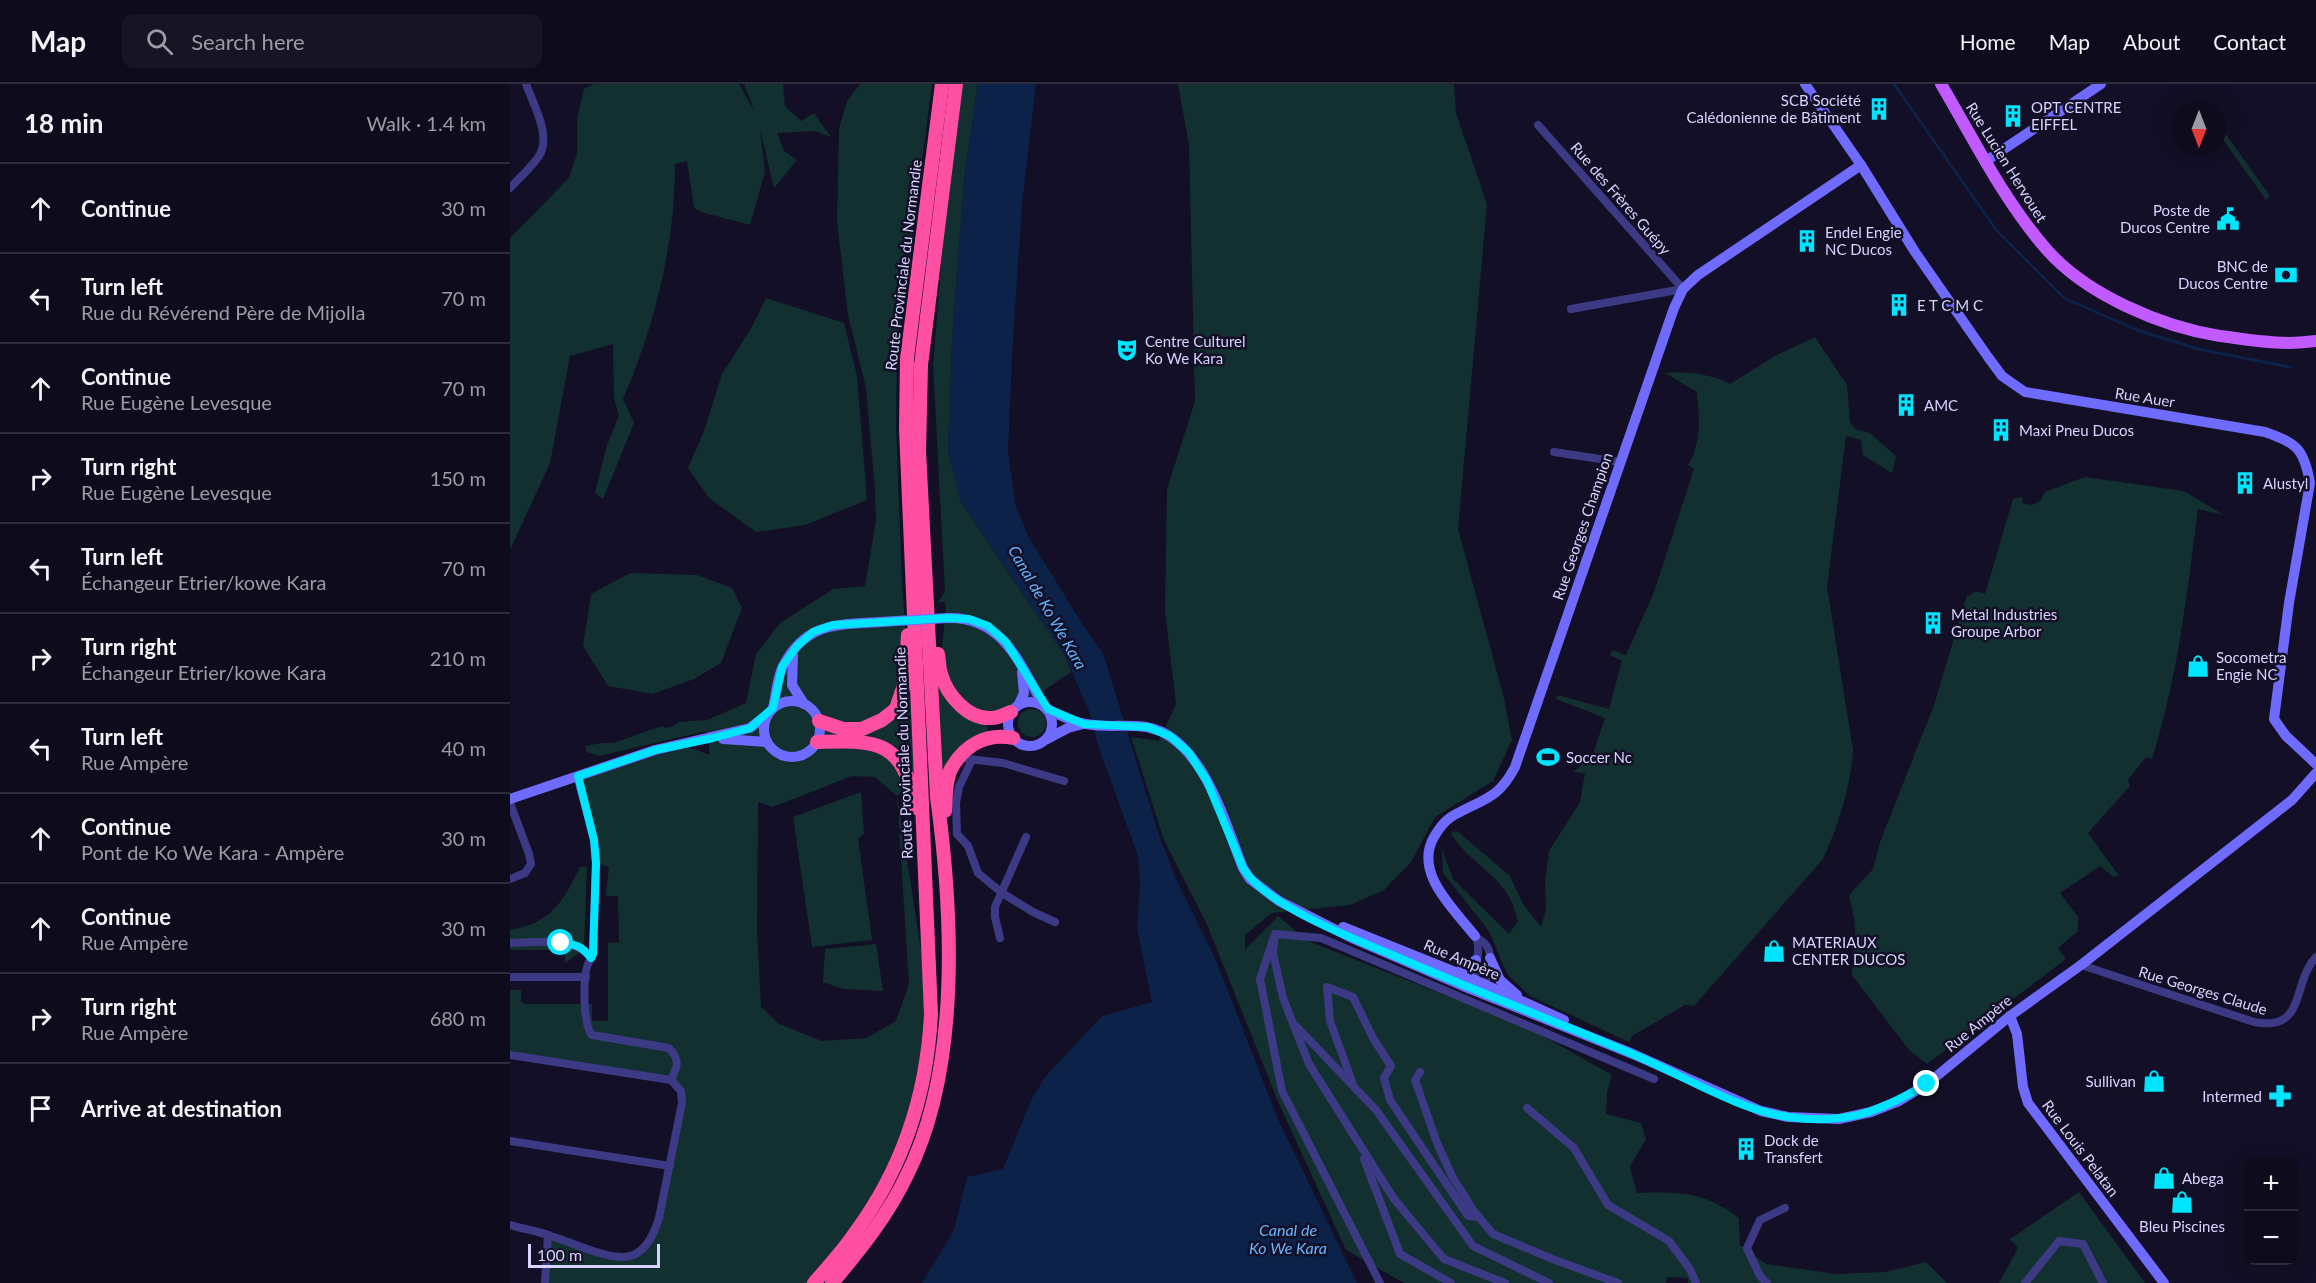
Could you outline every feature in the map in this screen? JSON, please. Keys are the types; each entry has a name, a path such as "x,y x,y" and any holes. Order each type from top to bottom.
{"highway":[{"name":"Route Provinciale du Normandie","path":"832,1283 864,1245 892,1202 918,1149 935,1099 944,1045 948,936 942,834 906,452 907,358 942,84"},
{"name":"Route Provinciale du Normandie","path":"814,1283 855,1234 881,1195 911,1130 930,1045 920,595 921,365 956,84"},
{"path":"920,595 936,626 941,674 953,698 965,710 977,716 993,718 1015,708"},
{"path":"819,721 843,729 862,729 882,720 896,709 905,682 906,653 920,595"},
{"path":"942,834 946,791 951,770 967,758 979,740 997,735 1013,738"},
{"path":"817,742 853,741 879,745 897,759 912,789 924,851"}],"main road":[{"name":"Rue Auer","path":"1805,84 1861,165 1915,252 2002,376 2025,392 2265,432 2290,441 2300,452 2307,466 2310,483 2289,603 2274,719 2286,736 2316,764"},
{"name":"Rue Lucien Hervouet","path":"1941,84 2020,216 2048,252 2084,283 2118,302 2169,324 2209,334 2274,344 2316,341"},
{"path":"1986,161 2100,84"},
{"name":"Rue Georges Champion","path":"1475,936 1438,889 1430,874 1428,857 1431,841 1442,824 1449,818 1494,794 1506,784 1515,767 1674,308 1683,289 1698,275 1861,165"},
{"path":"794,652 791,664 792,685 804,704 815,714 820,728 817,742 807,753 792,757 776,752 767,742 764,730 782,667 794,652 813,632 833,625 948,618 969,619 988,626 1006,642 1053,721 1051,733 1047,739"},
{"path":"1020,663 1024,693 1008,726 1013,738 1030,746 1042,743 1068,728 1088,725"},
{"path":"510,801 655,750 750,728 770,711 788,701 804,704"},
{"path":"1015,708 1031,701 1088,725"},
{"name":"Rue Ampère","path":"1088,725 1148,727 1170,736 1189,753 1207,781 1243,868 1250,879 1279,901 1394,956 1492,998 1607,1043 1761,1111 1788,1117 1839,1119 1871,1113 1899,1101 1927,1084 2010,1016 2081,965 2292,800 2316,773"},
{"path":"713,738 767,742"},
{"name":"Rue Ampère","path":"1300,912 1359,932 1457,973 1592,1032 1607,1043"},
{"path":"1490,958 1500,980 1529,1004"},
{"path":"1457,973 1476,960"},
{"name":"Rue Louis Pelatan","path":"2010,1016 2017,1034 2022,1081 2028,1103 2164,1283"}],"street":[{"path":"510,188 540,155 544,144 542,130 526,84"},
{"name":"Rue des Frères Guépy","path":"1538,125 1683,289"},
{"path":"1571,309 1683,289"},
{"path":"1554,452 1620,462"},
{"path":"1055,922 1002,893 978,873 968,846 957,834 956,803 967,758 1003,763 1064,781"},
{"path":"578,776 594,840 596,863 593,954 586,977 586,1029 591,1035 669,1048 677,1056 678,1066 671,1080"},
{"path":"510,801 530,854 531,864 525,873 510,879"},
{"path":"1000,938 995,907 1026,837"},
{"path":"1275,934 1273,953 1283,998 1309,1064 1394,1199 1444,1259 1505,1283"},
{"path":"1275,934 1321,938 1654,1079"},
{"path":"1275,934 1260,979 1282,1091 1380,1283"},
{"path":"1475,936 1480,947 1476,960 1479,984"},
{"name":"Rue Georges Champion","path":"1475,936 1487,946 1490,958"},
{"path":"510,943 574,944 591,958"},
{"path":"1394,956 1479,984 1492,998"},
{"name":"Rue Georges Claude","path":"2081,965 2253,1022 2278,1024 2294,1008 2308,965 2316,957"},
{"path":"1479,984 1490,971 1490,958"},
{"path":"510,976 586,977"},
{"path":"1354,1087 1330,1021 1327,987 1353,997 1390,1066 1384,1078 1390,1100 1468,1216 1479,1217"},
{"path":"1292,1022 1376,1110 1473,1246 1549,1283"},
{"path":"510,1055 671,1080 681,1091 682,1103 654,1236 643,1249 625,1257 600,1253 510,1225"},
{"path":"1419,1072 1415,1080 1437,1143 1452,1176 1493,1234 1618,1283"},
{"path":"1527,1108 1574,1148 1608,1205 1669,1241 1690,1269 1696,1283"},
{"path":"510,1141 670,1166"},
{"path":"1358,1143 1400,1254 1451,1283"},
{"path":"1767,1283 1760,1276 1747,1248 1760,1220 1785,1208"},
{"path":"545,1283 548,1235"},
{"path":"2025,1283 2059,1241 2083,1244 2103,1283"}],"green space":[{"path":"594,84 739,84 755,112 744,84 783,84 785,106 801,121 814,113 831,137 815,131 777,133 784,151 797,160 774,188 760,129 765,172 750,225 694,208 687,161 675,164 671,224 661,284 645,342 623,399 634,423 603,499 595,493 607,445 619,416 614,398 613,344 570,356 550,463 510,550 510,238 569,178 577,153 577,118 584,89"},
{"path":"860,84 932,84 897,352 896,424 902,584 917,776 897,796 931,1014 896,1167 814,1283 545,1283 548,1235 625,1257 643,1249 654,1236 681,1091 671,1080 510,1055 510,990 521,990 521,1002 526,1004 592,1004 592,1021 608,1021 608,943 619,942 618,896 606,896 609,867 596,863 579,780 681,744 710,755 707,731 599,756 587,752 585,746 613,743 662,726 666,728 674,726 678,722 707,720 746,703 756,654 780,623 833,589 865,586 876,520 875,490 866,388 848,315 837,222 839,129 847,101","holes":["852,776 875,777 897,796 909,984 896,1021 866,1038 822,1041 779,1024 761,1007 757,930 758,802 773,807"]},
{"path":"956,84 978,84 964,180 952,343 948,451 961,502 1065,656 1071,672 1046,689 987,721 988,732 942,788 937,691 946,609 945,602 938,602 945,592 933,365"},
{"path":"1178,84 1454,84 1456,113 1487,204 1458,529 1504,698 1512,740 1493,781 1435,817 1411,862 1384,890 1350,905 1272,913 1245,935 1245,950 1278,916 1308,941 1529,1028 1612,1075 1607,1093 1606,1114 1641,1123 1646,1139 1630,1167 1637,1193 1691,1195 1726,1209 1739,1218 1740,1245 1766,1264 1836,1274 1885,1272 1926,1262 1947,1283 1688,1283 1688,1278 1667,1277 1666,1283 1404,1283 1346,1250 1279,1104 1208,927 1164,840 1131,737 1159,741 1176,704 1165,611 1167,489 1195,401 1189,145"},
{"path":"2226,135 2270,196 2266,200 2226,144"},
{"path":"766,298 844,323 857,376 867,500 805,525 756,532 709,498 688,468 704,431 722,374 752,327"},
{"path":"1815,337 1847,385 1850,422 1855,429 1870,433 1896,456 1892,473 1863,455 1861,440 1846,436 1827,587 1853,750 1847,792 1839,820 1823,859 1694,1006 1685,1005 1632,1036 1629,1042 1530,996 1507,974 1489,931 1443,873 1442,849 1453,879 1509,934 1518,921 1511,900 1501,885 1466,852 1450,833 1457,831 1510,876 1523,904 1541,927 1546,909 1545,881 1549,851 1580,802 1585,773 1573,772 1582,765 1590,763 1605,718 1556,699 1557,695 1609,709 1622,661 1610,655 1612,650 1626,655 1654,592 1694,469 1688,465 1698,439 1697,392 1665,373 1699,374 1730,384 1775,356"},
{"path":"2085,477 2184,491 2224,515 2198,509 2175,666 2152,759 2146,757 2128,780 2130,786 2088,833 2119,876 2113,877 2100,866 2060,893 2078,917 2078,931 2058,948 2066,959 1927,1064 1909,1050 1852,975 1855,928 1849,895 1873,869 1880,842 1934,705 1967,595 1970,596 1975,591 1985,594 2013,499 2023,497 2022,503 2032,505 2040,501 2045,492"},
{"path":"630,573 697,575 732,588 742,608 721,663 694,679 653,694 608,686 583,646 591,594"},
{"path":"1032,709 1042,713 1046,723 1042,733 1032,737 1022,733 1018,723 1022,713"},
{"path":"861,792 864,834 858,838 872,940 812,947 793,817"},
{"path":"580,867 587,867 584,950 565,963 565,950 510,950 510,930 536,922 554,909 568,891"},
{"path":"876,944 883,991 843,989 823,982 825,949"},
{"path":"2079,1192 2145,1283 1999,1283 2018,1248 2010,1239"}],"water":[{"name":"Canal de Ko We Kara","path":"978,84 1036,84 1022,204 1012,356 1008,453 1016,507 1029,538 1103,653 1159,835 1175,877 1215,958 1277,1117 1357,1283 922,1283 954,1230 967,1177 1003,1169 1031,1100 1046,1076 1102,1016 1152,1002 1137,928 1140,883 1138,856 1099,748 1089,711 1065,656 961,502 948,451 952,343 964,180"}],"waterway":[{"path":"1894,84 1997,231 2064,298 2137,330 2198,349 2290,367"}],"place":[{"name":"SCB Société Calédonienne de Bâtiment","path":"1879,109"},
{"name":"OPT CENTRE EIFFEL","path":"2013,116"},
{"name":"Poste de Ducos Centre","path":"2228,219"},
{"name":"Endel Engie NC Ducos","path":"1807,241"},
{"name":"BNC de Ducos Centre","path":"2286,275"},
{"name":"E T C M C","path":"1899,305"},
{"name":"Centre Culturel Ko We Kara","path":"1127,350"},
{"name":"AMC","path":"1906,405"},
{"name":"Maxi Pneu Ducos","path":"2001,430"},
{"name":"Alustyl","path":"2245,483"},
{"name":"Metal Industries Groupe Arbor","path":"1933,623"},
{"name":"Socometra Engie NC","path":"2198,666"},
{"name":"Soccer Nc","path":"1548,757"},
{"name":"MATERIAUX CENTER DUCOS","path":"1774,951"},
{"name":"Sullivan","path":"2154,1081"},
{"name":"Intermed","path":"2280,1096"},
{"name":"Dock de Transfert","path":"1746,1149"},
{"name":"Abega","path":"2164,1178"},
{"name":"Bleu Piscines","path":"2182,1202"}],"route":[{"path":"561,943 574,944 591,958 593,954 596,863 594,840 578,776 655,750 750,728 773,708 782,667 797,646 813,632 833,625 948,618 969,619 988,626 1006,642 1043,705 1048,709 1084,724 1148,727 1170,736 1189,753 1207,781 1243,868 1250,879 1279,901 1354,939 1463,986 1607,1043 1761,1111 1788,1117 1839,1119 1871,1113 1899,1101 1927,1084"}]}
